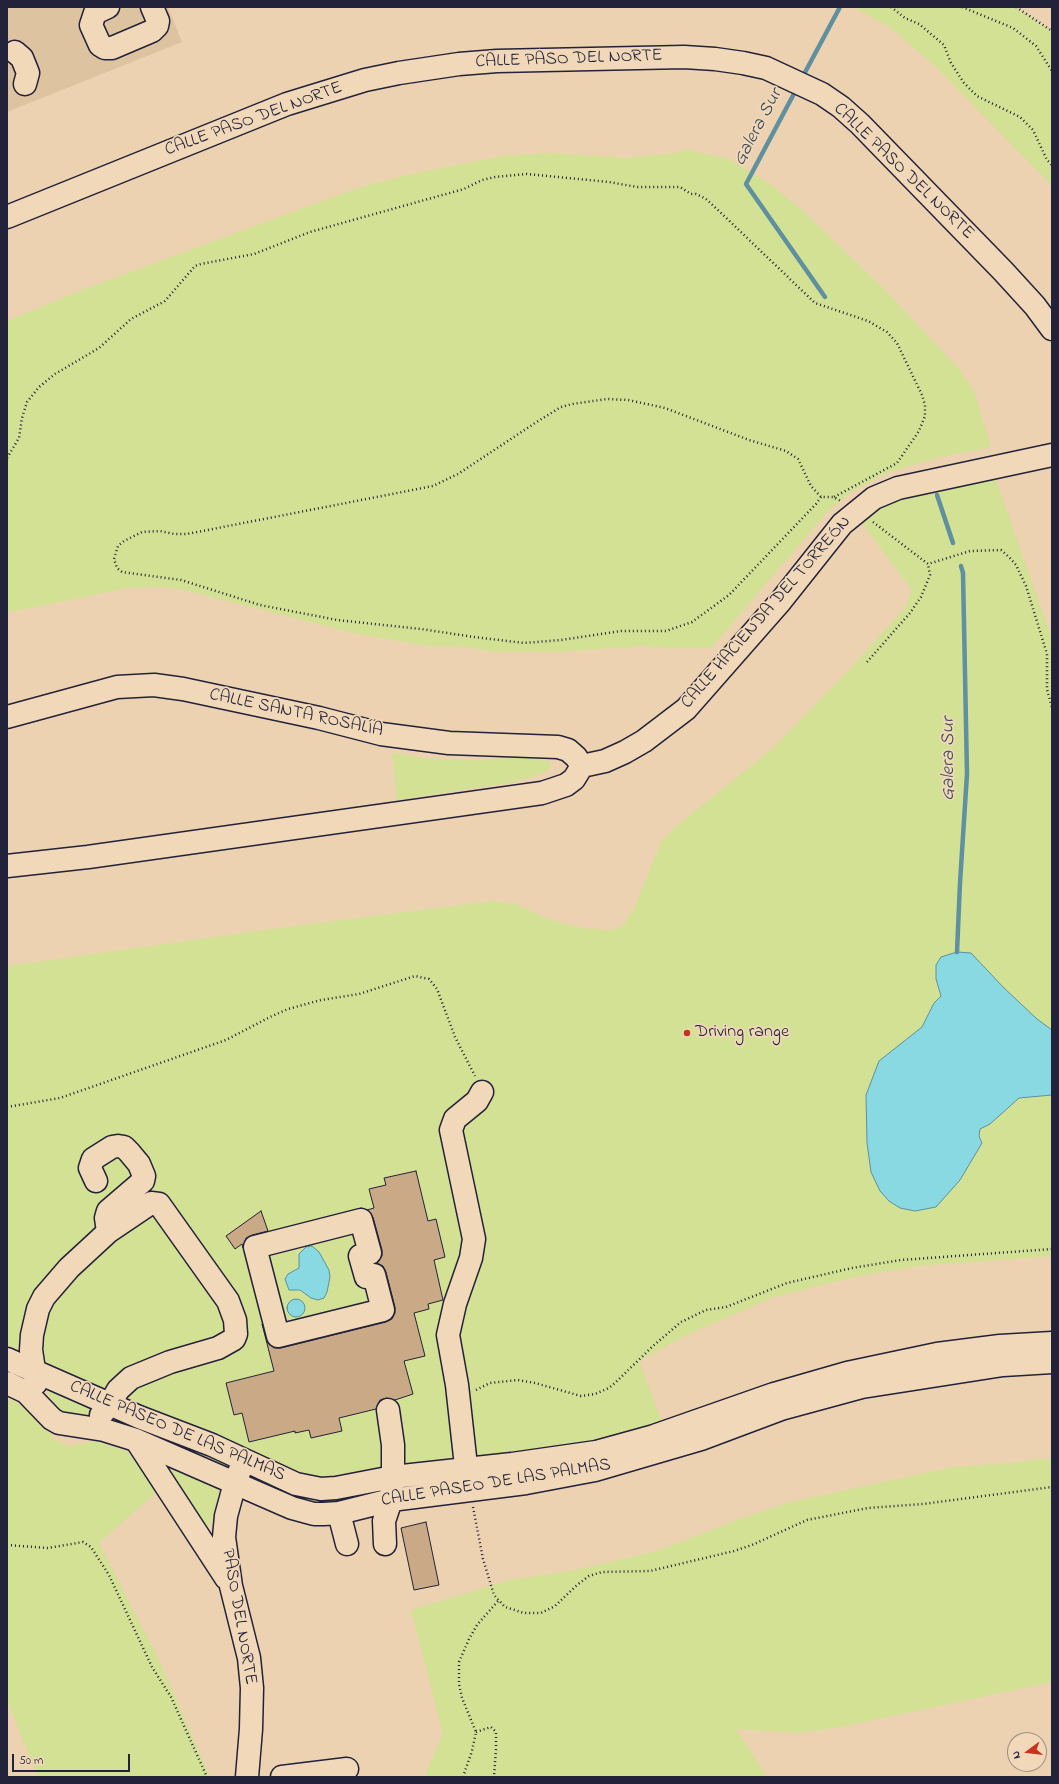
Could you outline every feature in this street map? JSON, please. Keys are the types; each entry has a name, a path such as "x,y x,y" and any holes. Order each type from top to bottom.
{"street":[{"path":"108,7 95,13 91,25 100,45 105,48 112,48 152,31 157,26 158,21 152,7"},
{"path":"16,52 22,58 28,73 25,84"},
{"name":"CALLE PASO DEL NORTE","path":"7,216 288,104 365,80 422,70 497,61 684,57 715,59 766,68 822,94 841,107 860,124 1003,271 1035,306 1052,329"},
{"name":"CALLE HACIENDA DEL TORREÓN","path":"582,766 605,761 625,752 644,741 686,709 780,602 842,524 874,498 898,488 1052,455"},
{"name":"CALLE SANTA ROSALÍA","path":"7,717 117,687 154,685 183,689 304,715 380,734 449,743 558,747 568,750 576,757 582,766"},
{"path":"7,866 88,857 542,793 566,786 574,779 582,766"},
{"path":"469,1491 459,1398 449,1345 449,1326 471,1258 474,1239 451,1130 455,1119 477,1101 482,1092"},
{"path":"96,1181 90,1168 93,1159 112,1147 118,1146 124,1147 129,1152 139,1164 144,1176 143,1181 108,1211 101,1238"},
{"path":"39,1406 31,1350 34,1323 38,1309 52,1287 101,1238 146,1206 154,1202 159,1204 228,1301 235,1320 236,1334 234,1339 218,1348 170,1362 131,1378 118,1390 110,1404 99,1418 87,1428"},
{"path":"361,1220 370,1253 360,1256 366,1277 374,1275 383,1310 278,1336 256,1247 361,1220"},
{"name":"CALLE PASEO DE LAS PALMAS","path":"7,1359 244,1460 296,1484 321,1489 336,1488 393,1477 596,1452 654,1436 808,1383 894,1362 936,1354 1000,1346 1052,1343"},
{"name":"CALLE PASEO DE LAS PALMAS","path":"7,1383 26,1392 52,1419 60,1423 104,1430 136,1440 303,1512 314,1514 339,1513 391,1500 526,1483 617,1464 701,1439 781,1410 862,1387 1003,1365 1052,1362"},
{"path":"385,1544 384,1521 391,1500 393,1477 393,1445 388,1410"},
{"path":"136,1440 231,1586"},
{"name":"PASO DEL NORTE","path":"244,1460 235,1483 226,1516 224,1537 231,1586 249,1658 252,1688 251,1729 247,1777"},
{"path":"339,1513 347,1544"},
{"path":"282,1777 347,1769"}],"path":[{"path":"891,7 895,12 919,24 944,45 951,63 964,83 977,96 1020,117 1033,130 1047,160 1052,165"},
{"path":"962,7 1013,28 1036,46 1052,71"},
{"path":"1016,7 1052,31"},
{"path":"7,458 19,438 22,418 27,402 39,387 55,374 99,348 131,319 165,301 196,266 254,254 310,232 464,190 482,180 500,176 528,174 637,186 680,187 691,194 696,194 706,199 815,303 868,321 887,332 897,343 922,395 925,405 925,416 919,431 897,463 888,469 865,479 844,493 833,497 821,497"},
{"path":"607,399 628,400 665,408 743,437 786,451 798,458 812,486 821,497 729,595 692,622 666,631 621,631 561,640 524,643 421,629 337,620 260,605 181,580 122,572 117,568 114,559 118,546 124,541 142,532 160,531 174,534 187,534 433,486 458,474 561,407 607,399"},
{"path":"833,497 858,510 928,564 930,575 921,597 878,652 867,662"},
{"path":"928,564 970,551 1001,550 1016,565 1026,586 1047,654 1046,689 1052,708"},
{"path":"7,1107 60,1098 226,1040 270,1016 288,1009 321,1000 359,994 415,976 429,979 437,989 452,1030 482,1092"},
{"path":"459,1398 490,1383 504,1380 535,1382 581,1396 595,1394 609,1388 653,1346 681,1322 706,1310 726,1307 787,1283 852,1268 901,1260 1052,1249"},
{"path":"469,1491 488,1578 491,1589 498,1601 505,1607 524,1613 541,1613 555,1606 589,1576 602,1572 650,1571 734,1551 752,1545 806,1520 868,1508 923,1504 1052,1487"},
{"path":"7,1545 48,1548 83,1542 91,1546 109,1575 152,1667 171,1696 207,1777"},
{"path":"462,1777 472,1751 476,1732 462,1698 459,1684 459,1662 468,1639 498,1601"},
{"path":"476,1732 484,1728 491,1727 496,1732 497,1745 494,1777"}],"shaded area":[{"path":"7,7 168,7 182,42 7,112"}],"green space":[{"path":"854,7 1016,7 1052,31 1052,186 935,66 892,29"},
{"path":"688,150 727,158 769,183 802,210 888,293 959,369 975,393 991,447 932,459 885,474 853,491 828,511 711,648 665,648 644,646 560,652 495,652 464,647 428,646 353,633 188,591 165,587 127,588 7,613 7,321 84,289 360,187 411,174 503,156 548,153 627,158 668,154"},
{"path":"995,477 1052,639 1052,1256 918,1266 855,1277 774,1297 689,1334 639,1361 662,1422 604,1441 506,1458 478,1456 454,1457 315,1478 70,1375 7,1345 7,966 271,929 492,901 516,904 548,919 581,928 612,930 625,924 636,904 661,842 672,830 773,748 851,668 904,609 912,590 861,522 875,510 897,499"},
{"path":"392,753 424,758 473,760 534,757 551,762 551,767 545,772 515,782 397,800"},
{"path":"49,1382 95,1409 90,1413 69,1418 57,1409 49,1396"},
{"path":"7,1398 22,1405 42,1421 55,1440 69,1446 95,1441 127,1451 158,1491 99,1543 161,1664 210,1777 38,1777 7,1701"},
{"path":"116,1419 223,1461 228,1468 226,1470 115,1423"},
{"path":"1052,1458 1052,1682 846,1726 800,1733 736,1729 767,1777 425,1777 443,1734 411,1610 509,1580 575,1570 656,1551 745,1517 790,1502 952,1467 1000,1464"},
{"path":"175,1469 218,1485 219,1494 210,1525 206,1529 169,1472"},
{"path":"259,1476 305,1498 316,1500 329,1499 384,1487 383,1493 323,1510 255,1481"}],"water":[{"path":"957,952 971,953 1004,988 1037,1019 1052,1030 1052,1095 1019,1098 990,1124 980,1129 979,1136 982,1143 960,1180 936,1207 915,1211 900,1208 889,1201 880,1191 871,1172 867,1143 866,1095 879,1061 922,1027 934,1003 941,996 936,979 936,965 941,957"},
{"path":"312,1246 319,1252 329,1270 330,1277 327,1292 324,1298 318,1300 311,1298 300,1290 289,1290 285,1279 288,1274 299,1268 299,1254 306,1247"},
{"path":"296,1299 302,1302 305,1308 302,1314 296,1317 290,1314 287,1308 290,1302"}],"building":[{"path":"416,1171 428,1221 436,1219 445,1257 434,1260 443,1300 428,1304 429,1309 414,1313 425,1356 404,1361 413,1394 395,1400 386,1398 380,1400 376,1409 339,1418 342,1431 311,1438 309,1430 295,1433 295,1431 249,1442 242,1413 234,1415 226,1383 274,1371 262,1324 269,1344 274,1348 281,1348 386,1322 392,1319 395,1313 395,1307 386,1272 383,1266 377,1263 382,1256 382,1250 373,1217 367,1210 374,1208 369,1189 386,1185 384,1178"},
{"path":"261,1211 268,1231 246,1238 243,1248 242,1244 235,1249 226,1236"},
{"path":"426,1522 439,1585 414,1590 401,1528"}],"waterway":[{"name":"Galera Sur","path":"802,78 840,7"},
{"name":"Galera Sur","path":"797,88 746,184 825,297"},
{"name":"Galera Sur","path":"937,495 953,543"},
{"name":"Galera Sur","path":"957,952 967,774 963,573 961,566"}],"place":[{"name":"Driving range","path":"687,1033"}]}
